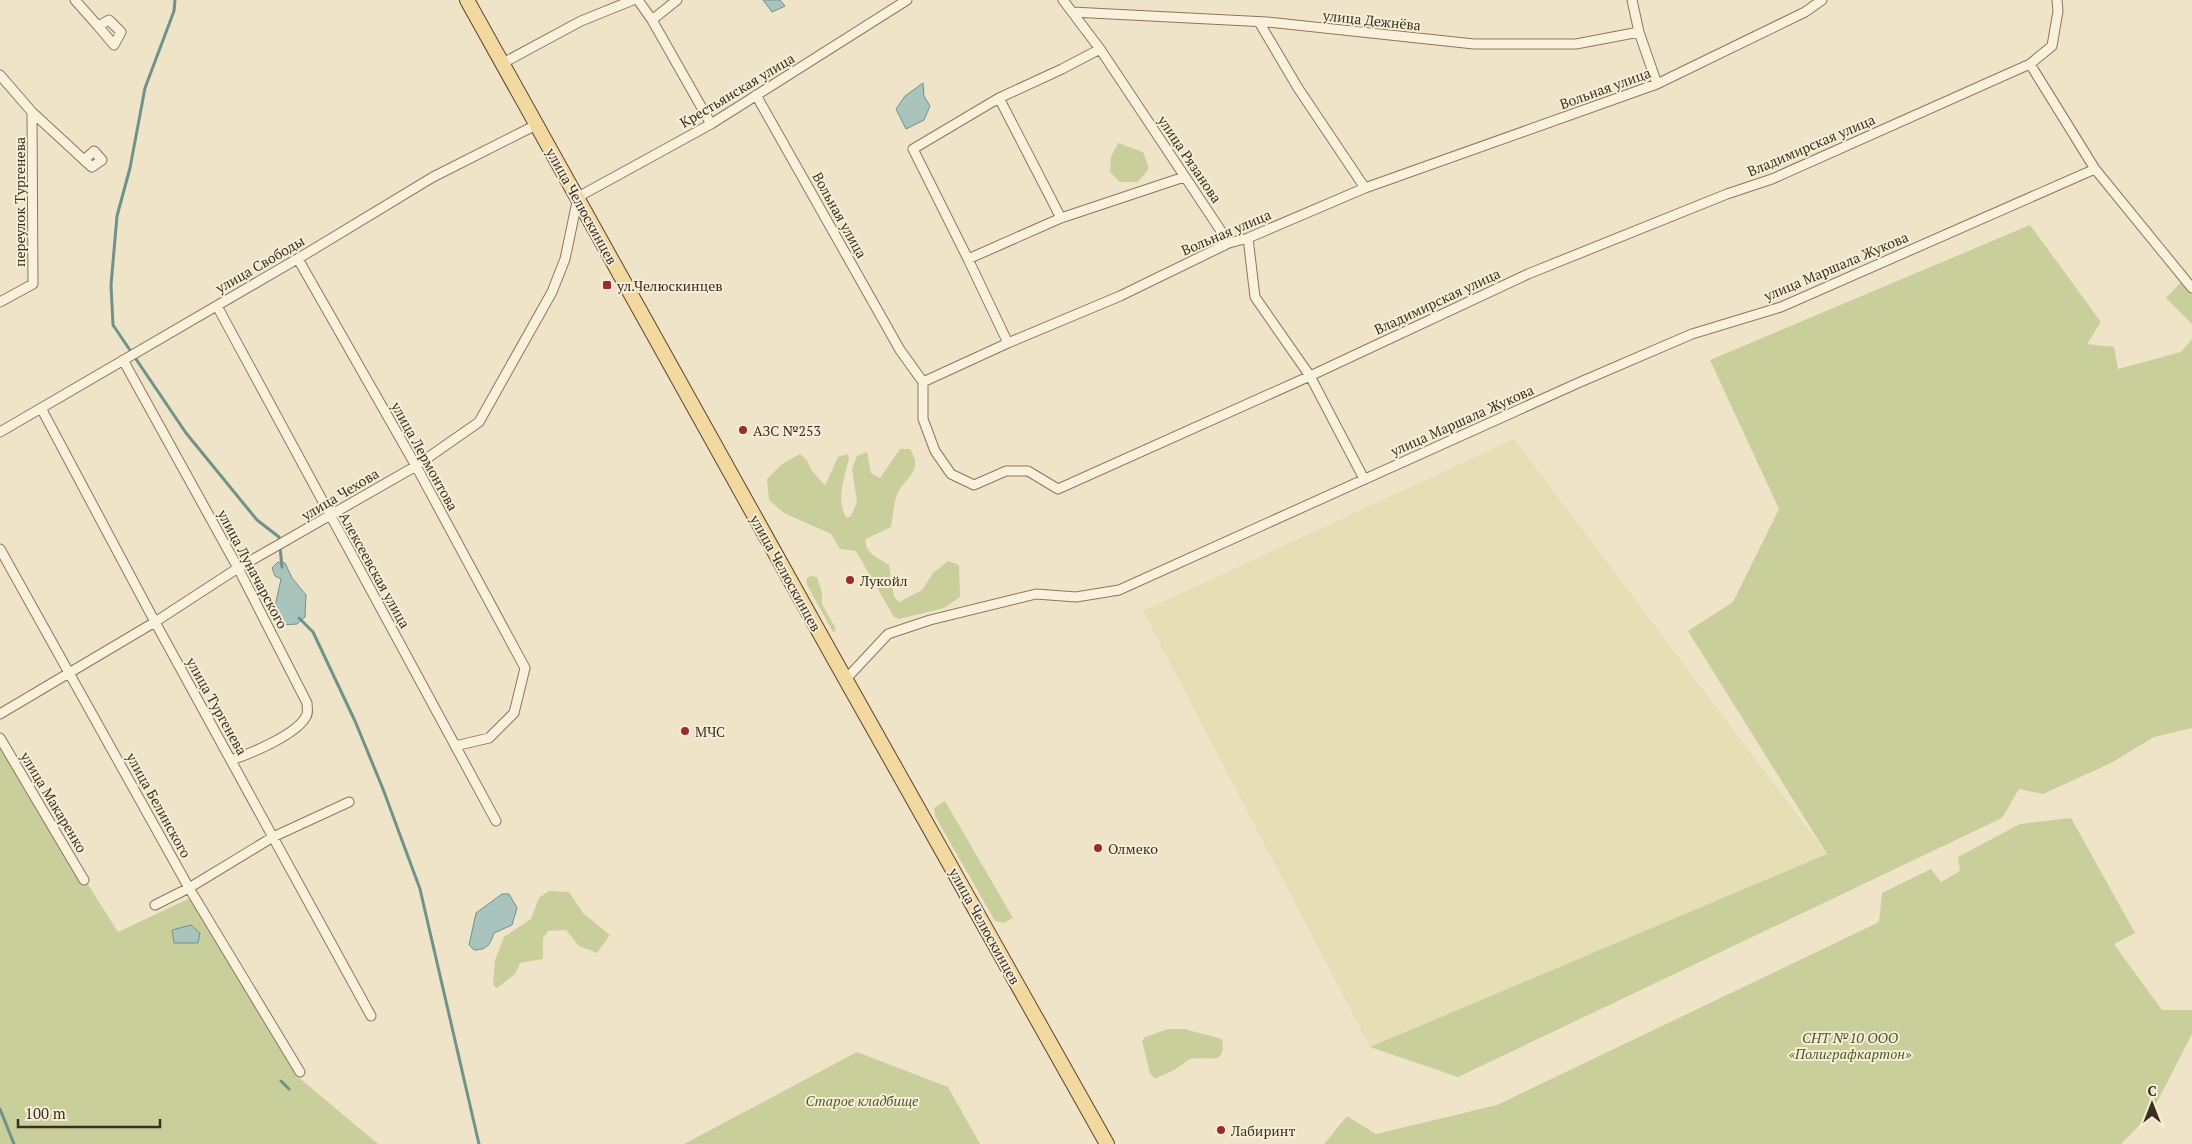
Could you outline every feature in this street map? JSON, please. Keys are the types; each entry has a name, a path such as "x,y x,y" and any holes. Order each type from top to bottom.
{"main road":[{"name":"улица Челюскинцев","path":"467,0 1107,1144"}],"street":[{"path":"74,0 98,26"},
{"path":"502,63 581,21 633,0"},
{"path":"638,0 652,20 711,124"},
{"path":"652,20 677,0"},
{"name":"Крестьянская улица","path":"578,197 711,124 907,0"},
{"name":"улица Рязанова","path":"1063,0 1100,49 1229,243"},
{"path":"1632,0 1639,32 1657,84"},
{"name":"Вольная улица","path":"1248,238 1365,188 1679,75 1805,12 1822,0"},
{"name":"Владимирская улица","path":"923,382 923,419 935,451 951,474 974,485 1006,472 1028,470 1058,489 1310,376 1528,274 1727,194 1772,179 2030,64 2052,46 2058,11 2057,0"},
{"name":"улица Дежнёва","path":"1072,12 1259,22 1474,44 1576,44 1639,32"},
{"path":"1259,22 1298,88 1365,188"},
{"path":"1008,343 913,149 999,98 1100,49"},
{"path":"2030,64 2095,169 2192,288"},
{"path":"0,75 32,112 84,160"},
{"name":"Вольная улица","path":"756,95 900,350 923,382 1008,343 1120,296 1229,243"},
{"path":"999,98 1061,218"},
{"name":"переулок Тургенева","path":"0,302 33,284 32,112"},
{"name":"улица Свободы","path":"0,432 298,259 433,177 536,125"},
{"name":"улица Маршала Жукова","path":"846,679 888,634 930,620 1036,594 1076,597 1119,590 1578,383 1692,334 1781,307 2095,169"},
{"path":"968,259 1061,218 1184,177"},
{"name":"улица Чехова","path":"0,714 155,622 238,568 416,466 479,422 552,292 565,259 578,197"},
{"path":"1229,243 1248,238 1255,297 1310,376 1364,479"},
{"name":"улица Лермонтова","path":"298,259 416,466 525,668 514,713 490,738 455,746"},
{"name":"Алексеевская улица","path":"217,306 496,821"},
{"name":"улица Луначарского","path":"123,360 238,568 307,703 308,712 305,719 287,734 252,754 231,760"},
{"name":"улица Тургенева","path":"41,408 155,622 371,1016"},
{"name":"улица Белинского","path":"0,549 189,888 300,1072"},
{"name":"улица Макаренко","path":"0,738 84,880"},
{"path":"155,905 189,888 273,837 349,802"}],"shaded area":[{"path":"1514,439 1827,854 1370,1047 1143,611"}],"green space":[{"path":"1118,143 1143,152 1149,168 1138,182 1120,182 1110,172 1111,157"},
{"path":"2030,225 2101,322 2087,344 2114,347 2118,369 2181,352 2192,339 2192,728 2154,737 2111,763 2043,794 2019,789 2002,818 1458,1077 1370,1047 1827,854 1688,631 1733,602 1779,509 1710,360"},
{"path":"2181,282 2192,295 2192,324 2166,298"},
{"path":"900,449 910,449 914,457 914,469 897,495 891,527 866,539 867,548 869,552 889,565 894,597 899,602 922,590 933,573 948,561 959,565 960,597 944,608 899,619 894,617 856,551 840,549 831,534 784,513 769,500 767,479 782,464 800,454 807,460 812,471 825,485 838,457 847,454 849,458 841,497 843,512 847,518 851,516 857,502 852,469 857,456 867,452 871,473 880,478"},
{"path":"811,576 817,577 822,593 822,604 836,629 834,632 806,583 807,578"},
{"path":"0,745 118,932 190,898 297,1076 378,1144 0,1144"},
{"path":"945,801 1013,918 1004,923 995,921 935,816 934,808"},
{"name":"СНТ №10 ООО «Полиграфкартон»","path":"2071,818 2135,933 2114,944 2162,1010 2192,1010 2192,1034 2151,1114 2121,1144 1324,1144 1347,1116 1376,1134 1497,1105 1879,922 1882,893 1931,869 1941,882 1960,871 1958,857 2020,824"},
{"path":"549,891 569,892 583,913 610,935 597,953 579,946 566,930 548,931 543,938 543,959 520,963 515,974 497,988 493,985 495,960 504,937 531,919 539,898"},
{"path":"1168,1029 1184,1029 1222,1039 1222,1054 1214,1058 1190,1059 1174,1070 1155,1079 1150,1073 1142,1041 1145,1037"},
{"name":"Старое кладбище","path":"857,1052 948,1087 980,1144 684,1144"}],"water":[{"path":"763,0 780,0 785,6 772,12"},
{"path":"923,83 924,96 930,106 924,120 906,129 896,109 905,96"},
{"path":"278,562 285,563 292,578 306,595 305,617 297,624 280,625 274,611 281,579 275,576 272,568"},
{"path":"502,894 509,894 517,908 512,925 494,933 485,948 474,950 469,945 476,913"},
{"path":"191,925 200,933 198,943 174,943 172,930"}],"waterway":[{"path":"175,0 174,11 145,88 130,168 117,216 111,285 113,325 186,433 257,520 279,537 282,567"},
{"path":"299,618 313,632 355,721 383,789 420,889 479,1144"},
{"path":"281,1081 289,1089"},
{"path":"0,1109 14,1144"}],"place":[{"name":"ул.Челюскинцев","path":"607,285"},
{"name":"АЗС №253","path":"743,430"},
{"name":"Лукойл","path":"850,580"},
{"name":"МЧС","path":"685,731"},
{"name":"Олмеко","path":"1098,848"},
{"name":"Лабиринт","path":"1221,1130"}]}
